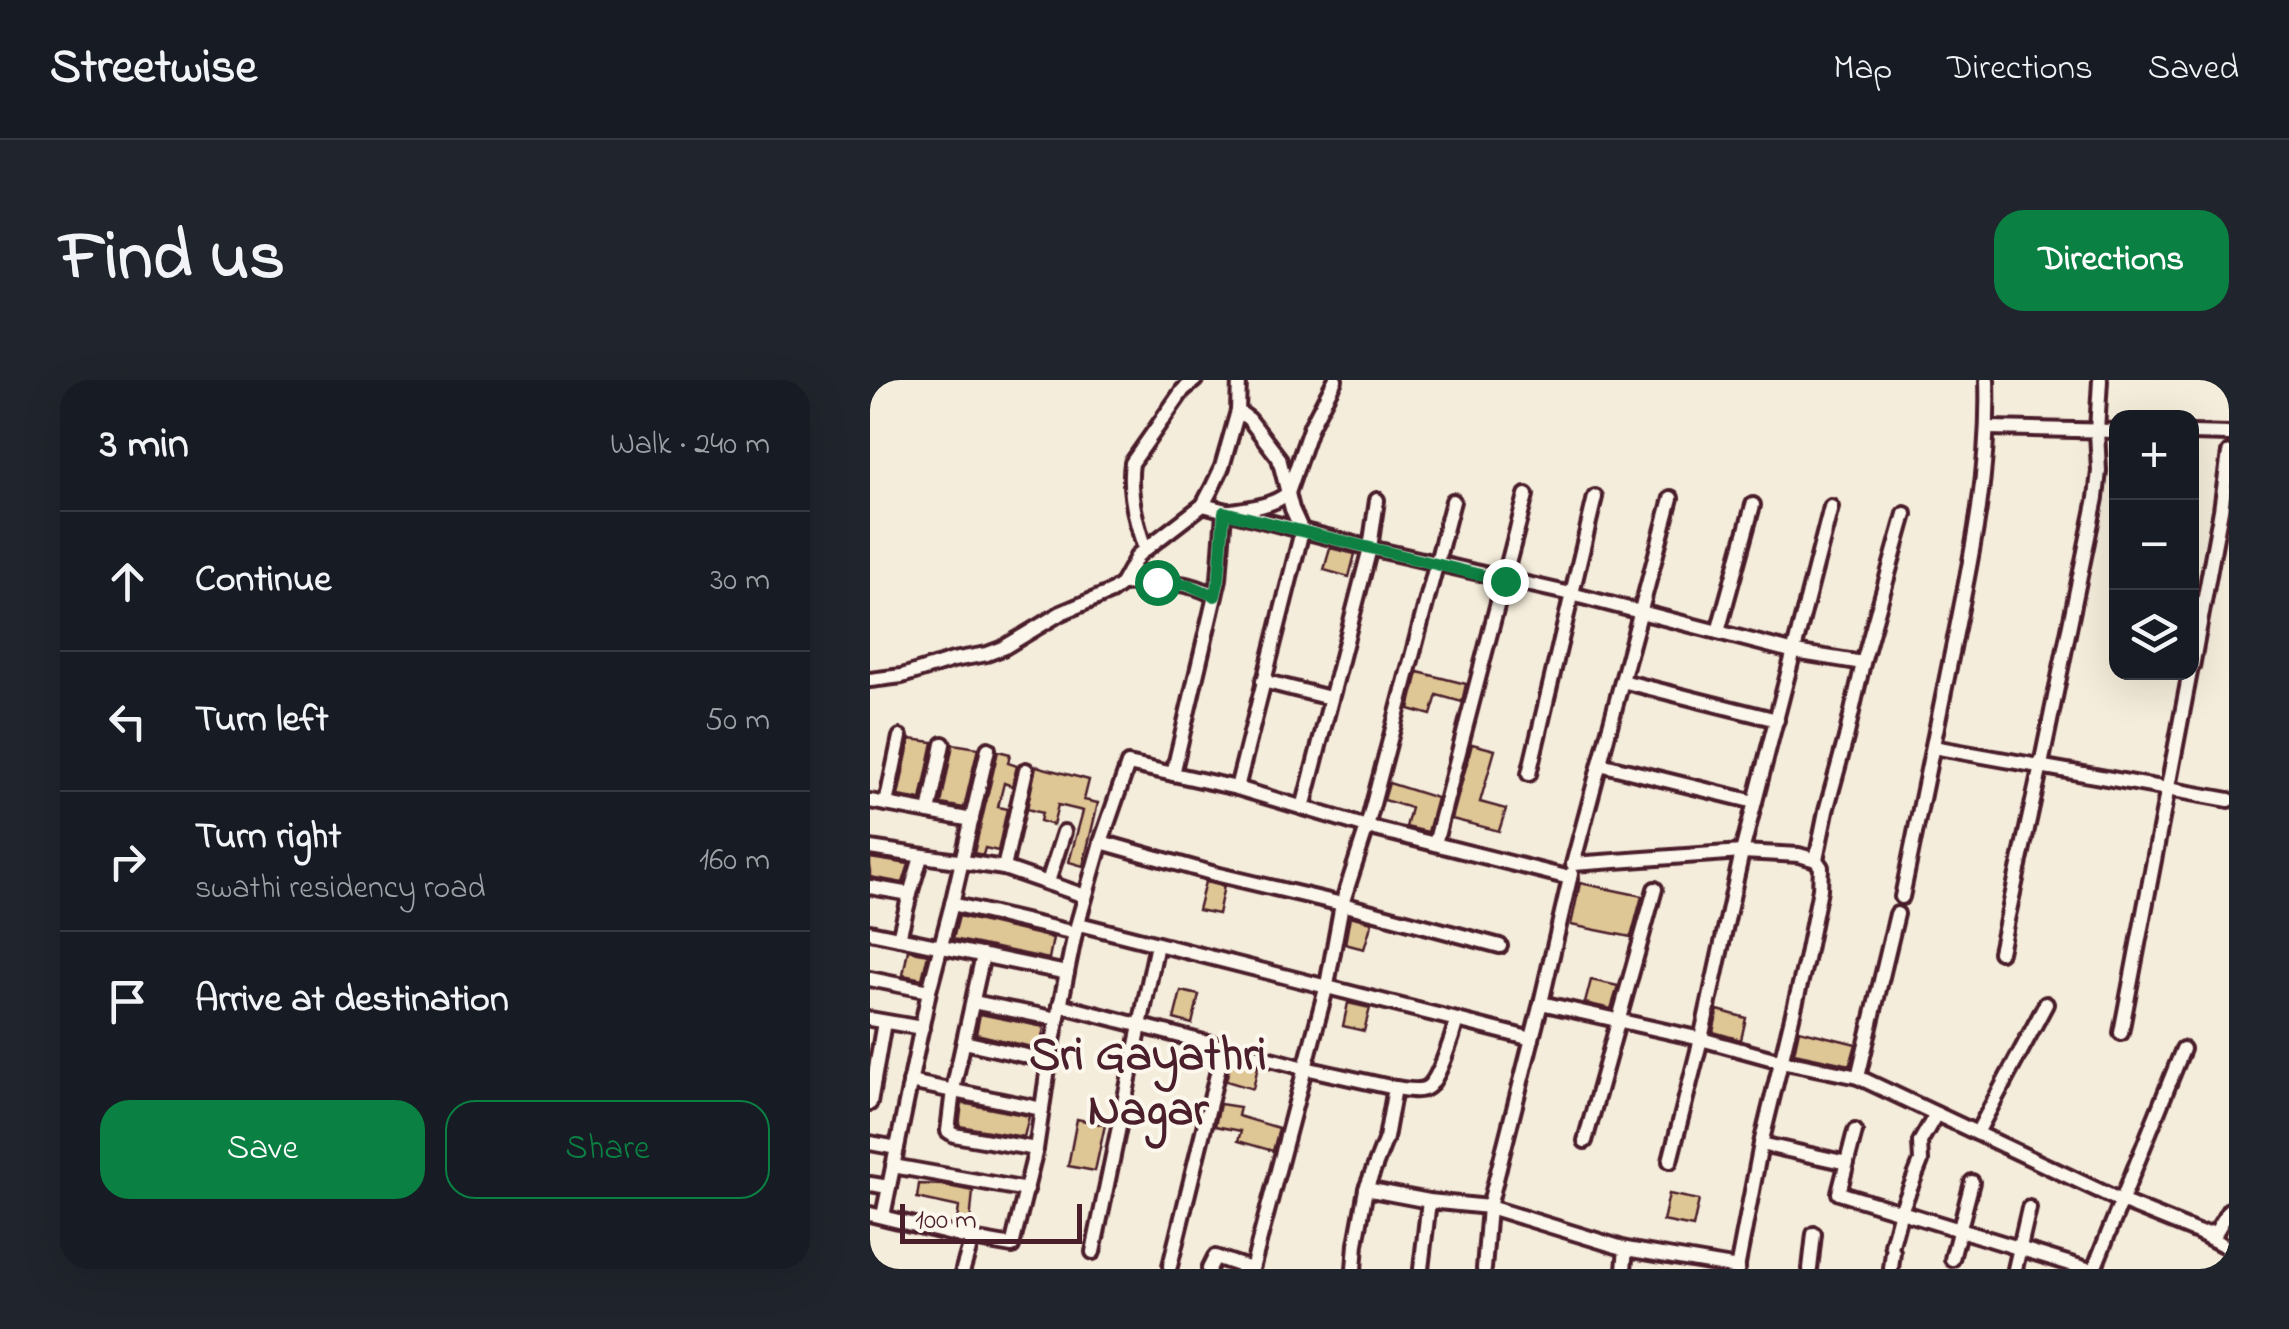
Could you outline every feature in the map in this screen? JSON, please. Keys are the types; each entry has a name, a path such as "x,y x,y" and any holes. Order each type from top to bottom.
{"street":[{"path":"1145,549 1134,515 1132,462 1175,400 1195,380"},
{"path":"870,680 988,654 1122,584 1145,549 1203,504 1222,467 1238,411 1239,380"},
{"path":"1224,512 1271,503 1288,494 1311,426 1335,380"},
{"path":"1902,897 1975,544 1989,428 1988,380"},
{"path":"2000,952 2096,498 2100,380"},
{"path":"1237,788 1302,531 1279,458 1249,419 1238,411"},
{"path":"1989,428 2109,431"},
{"path":"2199,433 2229,434"},
{"path":"2199,627 2229,452"},
{"path":"1435,844 1526,496"},
{"path":"1529,774 1595,497"},
{"path":"1484,1269 1489,1207 1572,871 1671,498"},
{"path":"1303,808 1370,548 1376,500"},
{"path":"1208,1269 1215,1256 1251,1269 1326,985 1342,904 1368,827 1454,501"},
{"path":"1203,504 1795,652 1863,663"},
{"path":"1718,632 1753,505"},
{"path":"1670,1162 1742,852 1832,507"},
{"path":"1173,774 1219,579 1224,512"},
{"path":"1816,860 1863,663 1905,514"},
{"path":"1122,584 1173,582 1215,596"},
{"path":"2121,1033 2189,680"},
{"path":"1622,681 1777,720"},
{"path":"1263,682 1330,698"},
{"path":"886,804 900,737"},
{"path":"929,812 942,744"},
{"path":"1933,747 2229,800"},
{"path":"988,749 929,991 889,1187 876,1215 1012,1246 1036,1149 1049,1061 1077,928 1128,764 1237,788 1435,844 1572,871 1742,852 1799,855 1816,860 1821,867 1820,889 1760,1144 1737,1268 1626,1249 1489,1207 1366,1189"},
{"path":"1600,764 1755,802"},
{"path":"1004,868 1026,770"},
{"path":"870,801 972,820"},
{"path":"1048,882 1064,832"},
{"path":"1101,842 1500,946"},
{"path":"870,848 1004,868 1086,896"},
{"path":"899,938 921,856"},
{"path":"870,887 910,894"},
{"path":"1585,1141 1655,889"},
{"path":"952,904 1157,944 1532,1039"},
{"path":"1858,1077 1897,914"},
{"path":"870,932 1067,973"},
{"path":"1093,1252 1157,944"},
{"path":"984,955 947,1127 950,1134 1036,1149"},
{"path":"870,979 929,991"},
{"path":"973,1002 1140,1026 1304,1068 1422,1090 1430,1086 1457,1020"},
{"path":"1541,1002 1858,1077 2229,1248"},
{"path":"1977,1133 2046,1004"},
{"path":"870,1103 877,1020 922,1028"},
{"path":"964,1042 1049,1061"},
{"path":"1170,1266 1224,1046"},
{"path":"1855,1131 1839,1193 2090,1269 2183,1049"},
{"path":"910,1082 1042,1110"},
{"path":"1354,1269 1366,1189 1386,1138 1396,1088"},
{"path":"1891,1269 1900,1211 1921,1161 1920,1142 1936,1114"},
{"path":"870,1144 897,1148"},
{"path":"1760,1144 1846,1164"},
{"path":"893,1166 1027,1190"},
{"path":"1952,1259 1972,1182"},
{"path":"870,1184 889,1187"},
{"path":"1421,1269 1429,1200"},
{"path":"2015,1269 2030,1208"},
{"path":"2200,1233 2216,1232 2229,1210"},
{"path":"1810,1269 1814,1234"},
{"path":"963,1269 972,1238"},
{"path":"1624,1269 1626,1249"}],"building":[{"path":"1330,548 1355,554 1349,577 1324,570"},
{"path":"1418,672 1466,684 1462,702 1437,695 1431,715 1409,709"},
{"path":"910,739 933,742 921,800 898,796"},
{"path":"953,744 978,748 964,808 941,804"},
{"path":"1472,744 1495,750 1480,802 1506,809 1499,831 1452,819"},
{"path":"998,751 1010,754 1008,763 1017,766 1012,786 1004,783 998,807 1007,809 998,851 985,848 983,855 974,853"},
{"path":"1036,766 1089,780 1084,800 1098,803 1083,866 1069,862 1083,811 1058,805 1053,825 1040,821 1042,813 1027,809"},
{"path":"1389,783 1437,798 1428,832 1406,827 1411,808 1384,800"},
{"path":"870,858 909,864 903,883 870,877"},
{"path":"1205,882 1224,886 1218,914 1198,910"},
{"path":"1580,883 1642,896 1631,937 1571,925"},
{"path":"959,916 1053,938 1049,959 953,939"},
{"path":"1350,916 1372,922 1364,949 1345,944"},
{"path":"908,950 928,954 922,979 903,975"},
{"path":"1591,980 1618,986 1611,1009 1585,1003"},
{"path":"1181,991 1199,995 1192,1024 1174,1019"},
{"path":"1348,1003 1370,1008 1364,1031 1343,1026"},
{"path":"1718,1010 1746,1018 1741,1040 1713,1032"},
{"path":"980,1014 1044,1027 1040,1049 976,1034"},
{"path":"1799,1030 1856,1044 1850,1065 1794,1053"},
{"path":"1231,1059 1258,1066 1253,1089 1226,1081"},
{"path":"962,1103 1029,1116 1024,1137 959,1126"},
{"path":"1220,1104 1240,1107 1238,1116 1279,1128 1273,1151 1238,1141 1241,1131 1215,1126"},
{"path":"1077,1119 1105,1125 1095,1171 1068,1166"},
{"path":"919,1184 973,1191 970,1223 957,1221 959,1207 917,1198"},
{"path":"1669,1194 1699,1200 1693,1227 1663,1221"}],"district":[{"name":"Sri Gayathri Nagar","path":"1148,1084"}],"route":[{"path":"1157,582 1189,585 1215,596 1224,512 1505,581"}]}
